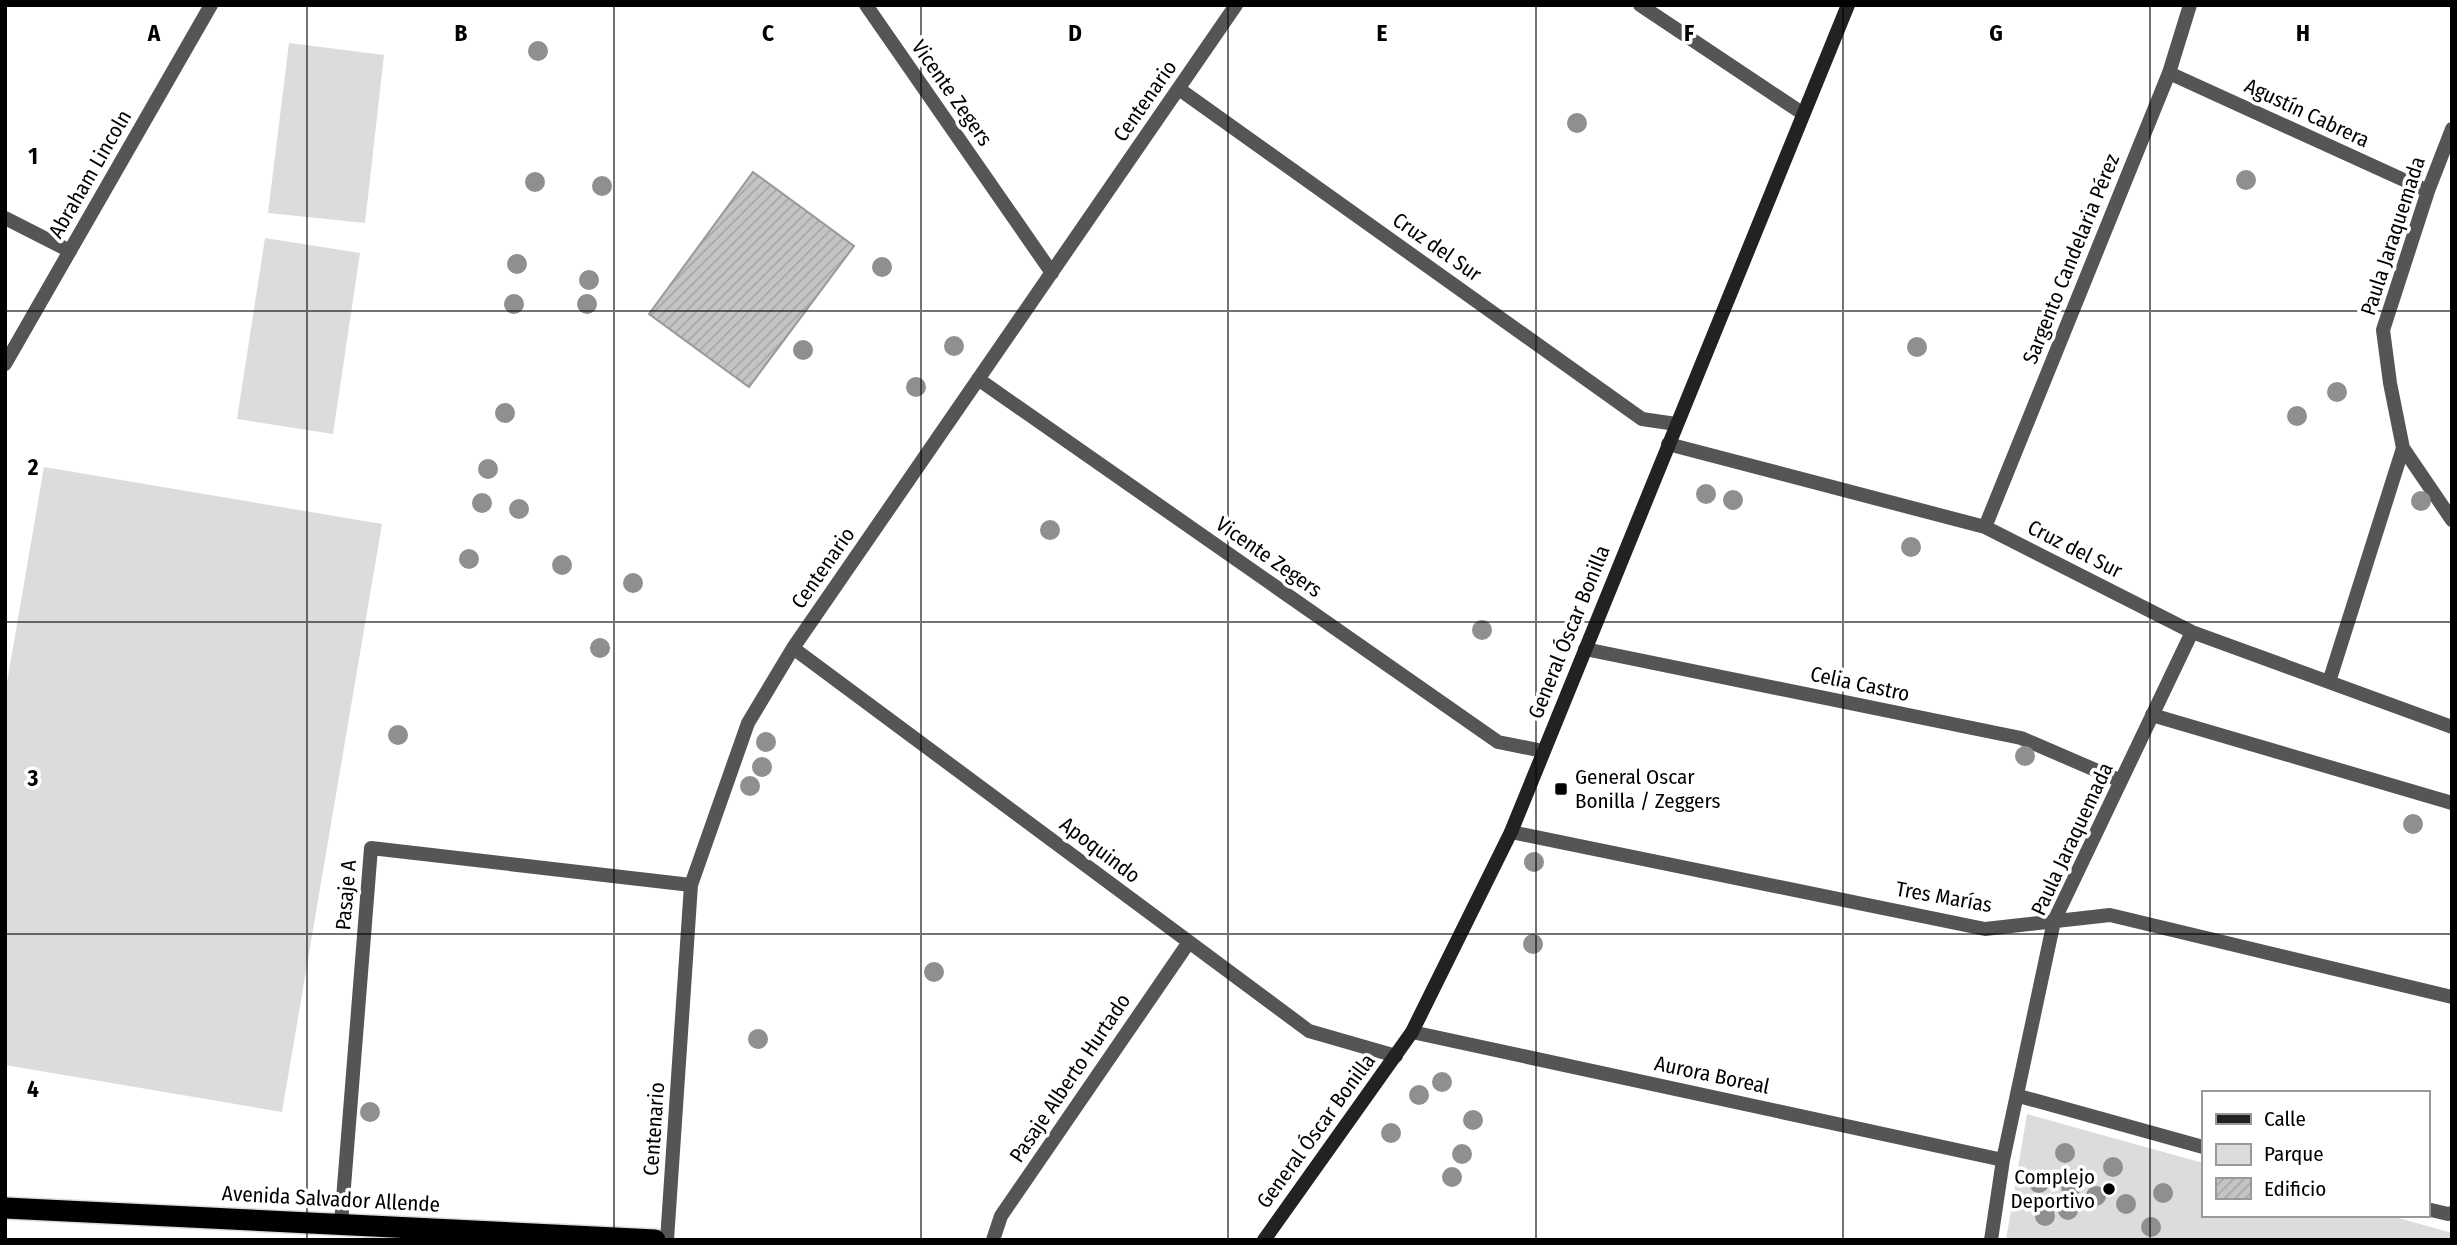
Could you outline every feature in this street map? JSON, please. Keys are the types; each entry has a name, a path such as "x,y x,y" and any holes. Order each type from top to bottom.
{"highway":[{"name":"Avenida Salvador Allende","path":"5,1208 655,1240"}],"main road":[{"name":"General Óscar Bonilla","path":"1264,1240 1412,1032 1510,832 1848,5"}],"street":[{"name":"Abraham Lincoln","path":"5,364 211,5"},
{"name":"Vicente Zegers","path":"866,5 1052,273"},
{"name":"Centenario","path":"667,1240 691,884 748,723 793,648 1237,5"},
{"path":"1640,5 1802,113"},
{"name":"Sargento Candelaria Pérez","path":"1985,527 2169,73 2190,5"},
{"name":"Agustín Cabrera","path":"2169,73 2428,191"},
{"name":"Cruz del Sur","path":"1179,89 1642,419 1676,424"},
{"name":"Paula Jaraquemada","path":"2329,682 2403,448 2383,330 2428,191 2452,129"},
{"path":"5,218 70,251"},
{"name":"Vicente Zegers","path":"978,379 1498,743 1543,751"},
{"name":"Cruz del Sur","path":"1668,444 1985,527 2192,632 2452,727"},
{"path":"2403,448 2452,520"},
{"name":"Paula Jaraquemada","path":"1991,1240 2003,1160 2019,1096 2054,921 2192,632"},
{"name":"Apoquindo","path":"793,648 1309,1031 1396,1056"},
{"name":"Celia Castro","path":"1584,649 2021,738 2121,781"},
{"path":"2152,715 2452,803"},
{"name":"Tres Marías","path":"1510,832 1985,929 2110,915 2452,998"},
{"name":"Pasaje A","path":"341,1224 371,848 691,884"},
{"name":"Pasaje Alberto Hurtado","path":"993,1240 1001,1216 1189,942"},
{"name":"Aurora Boreal","path":"1412,1032 2003,1160"},
{"path":"2019,1096 2202,1147"},
{"path":"2429,1209 2452,1213"}],"green space":[{"path":"289,43 384,55 365,223 268,213"},
{"path":"265,238 360,253 333,434 237,419"},
{"path":"44,467 382,524 282,1112 5,1065 5,694"},
{"name":"Complejo Deportivo","path":"2027,1114 2202,1163 2202,1217 2395,1217 2452,1233 2452,1240 2006,1240"}],"building":[{"path":"753,172 854,246 749,387 649,314"}],"place":[{"name":"General Oscar Bonilla / Zeggers","path":"1561,789"},
{"name":"Complejo Deportivo","path":"2109,1189"}]}
